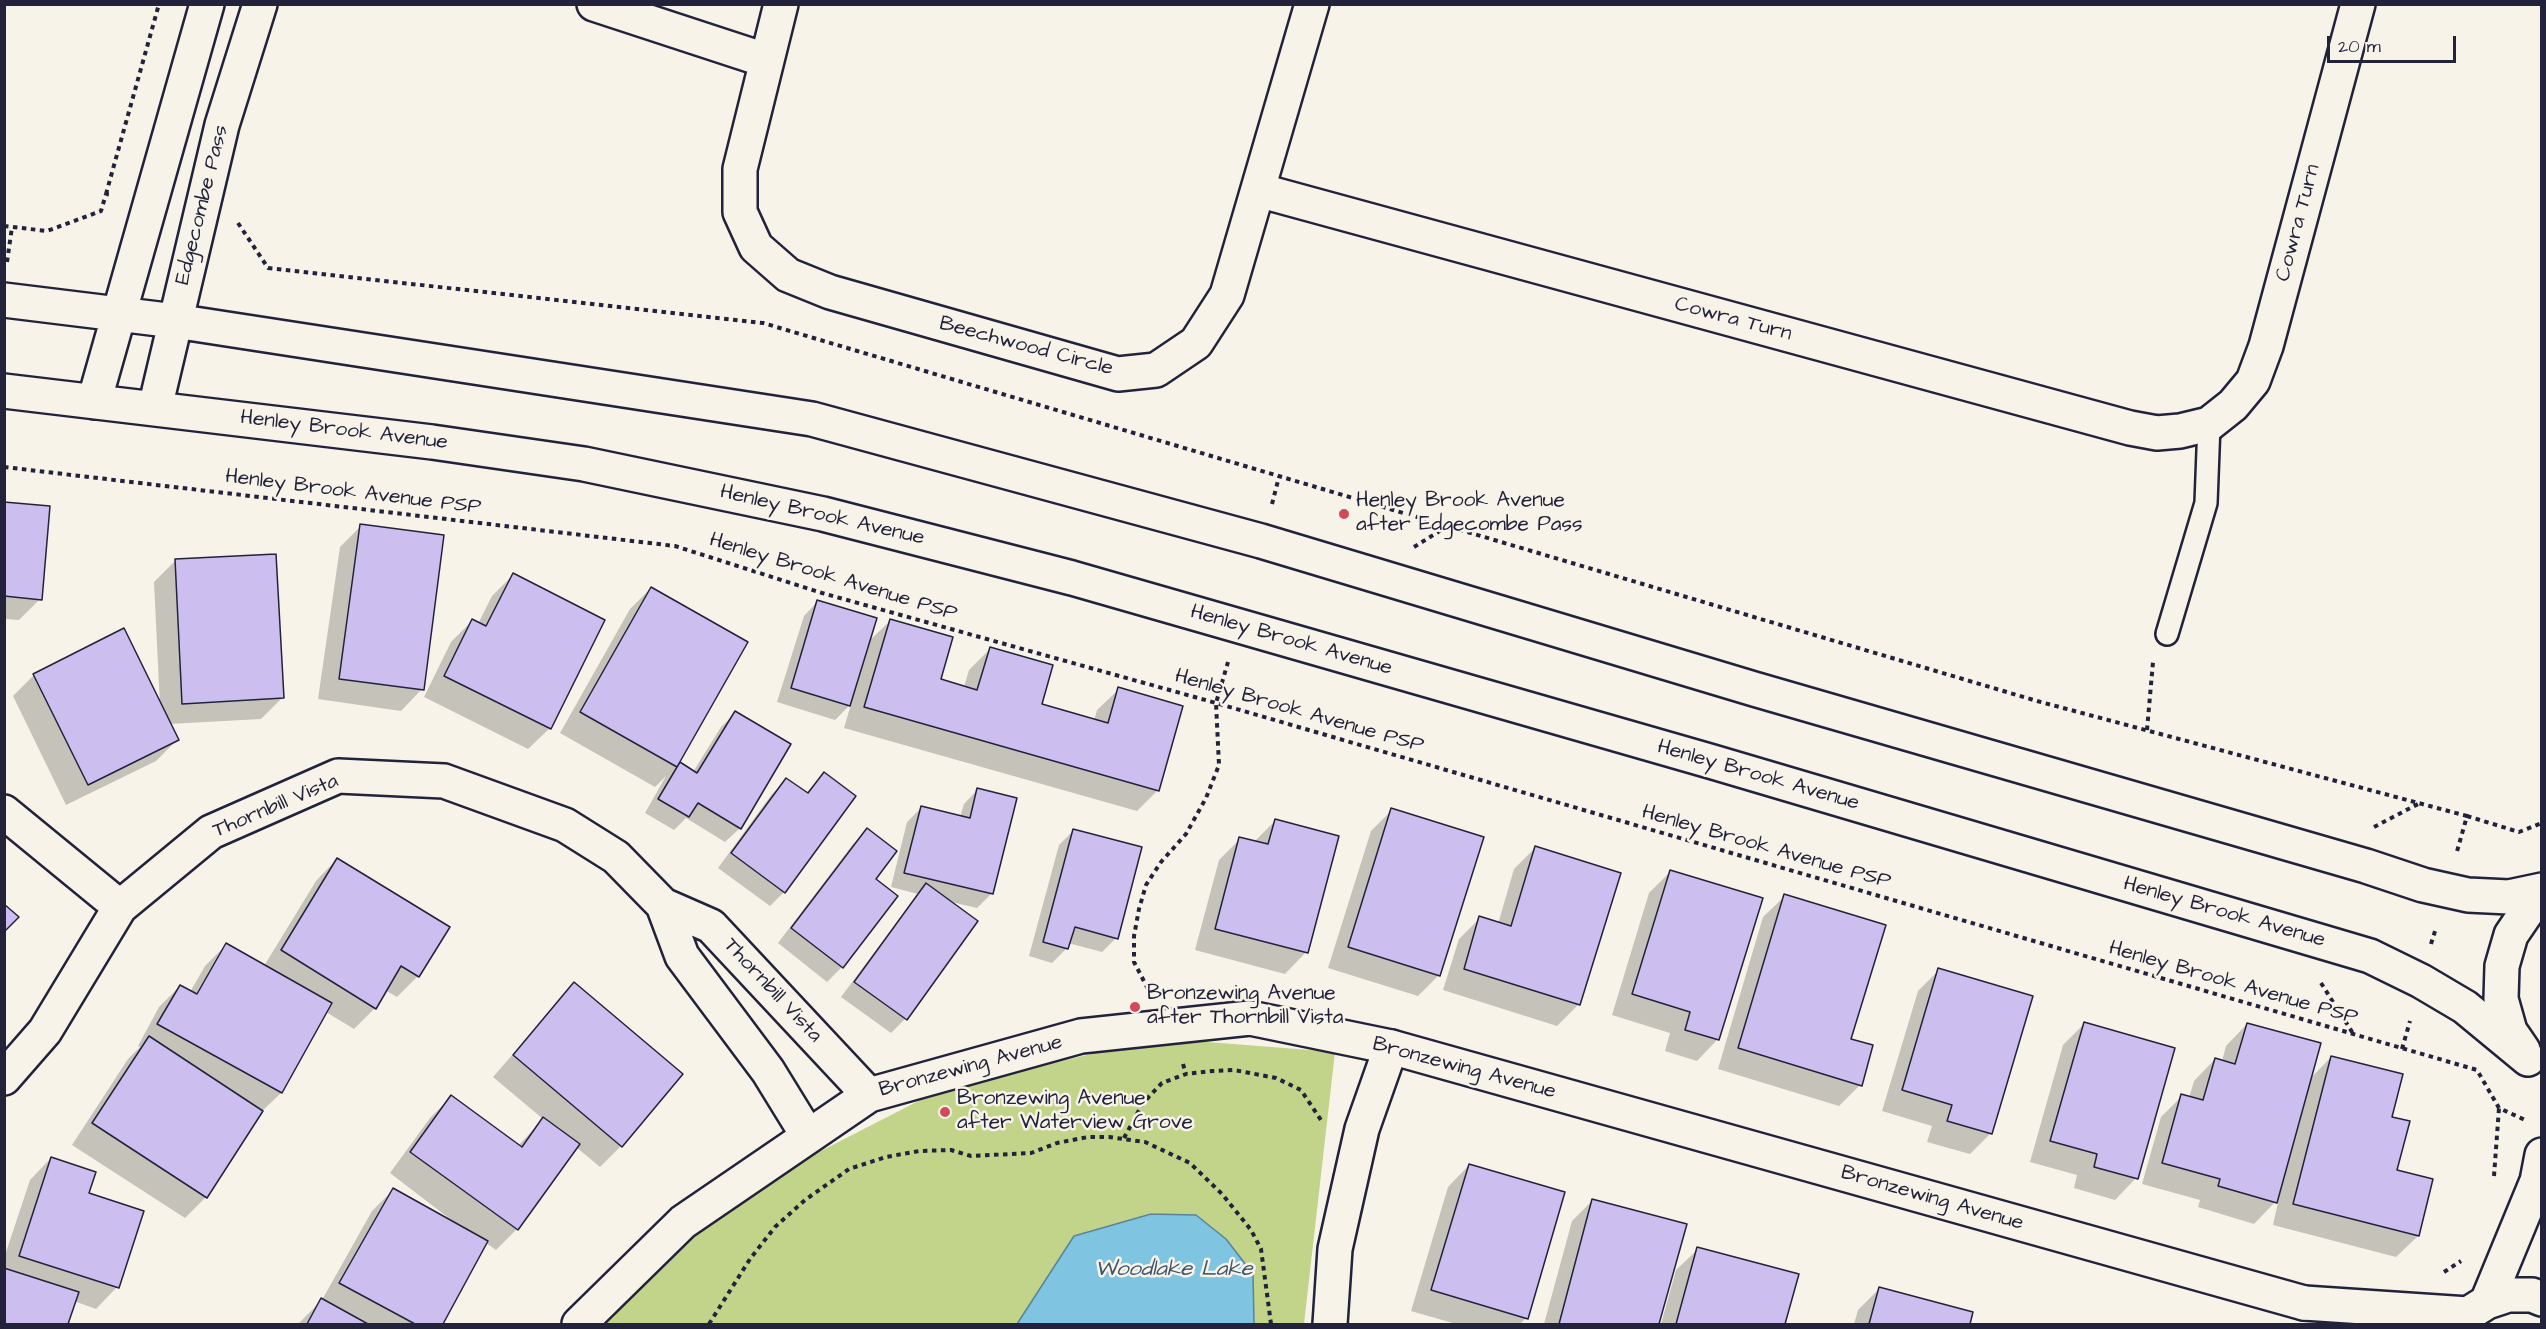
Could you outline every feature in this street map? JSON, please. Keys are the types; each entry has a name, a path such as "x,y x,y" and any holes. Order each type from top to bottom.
{"street":[{"path":"94,402 207,4"},
{"name":"Edgecombe Pass","path":"155,408 222,125 260,4"},
{"path":"594,4 765,60"},
{"name":"Beechwood Circle","path":"781,4 765,60 740,169 740,212 756,247 788,275 830,292 1118,374 1156,370 1196,343 1227,295 1312,4"},
{"name":"Cowra Turn","path":"1258,190 2130,428 2157,433 2180,431 2209,424 2233,405 2253,381 2266,346 2358,4"},
{"path":"5,286 118,314 812,419 1261,541 1743,686 2366,866 2423,885 2468,894 2509,897 2541,890"},
{"name":"Henley Brook Avenue","path":"4,391 420,440 584,464 824,514 1072,578 1690,755 2370,956 2421,981 2465,1007 2538,1069"},
{"name":"Thornbill Vista","path":"4,1078 45,1031 120,907 211,832 338,776 444,781 565,825 615,857 663,905 711,926 869,1095"},
{"path":"4,812 120,907"},
{"path":"2538,1069 2510,1031 2501,999 2502,966 2511,935 2530,907 2541,898"},
{"name":"Thornbill Vista","path":"663,905 682,956 768,1071 808,1136"},
{"name":"Bronzewing Avenue","path":"579,1324 683,1222 869,1095 1081,1036 1250,1018 1391,1047 2304,1303 2472,1314 2508,1295 2532,1295 2541,1299"},
{"path":"1330,1324 1335,1249 1362,1129 1391,1047"},
{"path":"2472,1314 2537,1180 2541,1155"},
{"name":"Bronzewing Avenue","path":"2304,1303 2342,1324"}],"lane":[{"path":"2167,634 2206,503 2209,424"}],"path":[{"path":"106,194 159,4"},
{"path":"234,217 268,268 763,323 2003,691 2421,803"},
{"path":"5,286 12,227"},
{"name":"Henley Brook Avenue PSP","path":"4,467 675,546 822,593 1216,703 2477,1070 2499,1108"},
{"path":"2147,730 2154,651 2167,634"},
{"path":"1186,1074 1169,1026 1134,962 1134,936 1146,885 1161,862 1186,834 1206,798 1219,765 1216,703"},
{"path":"2467,816 2519,832 2541,823"},
{"path":"1124,1138 1143,1103 1162,1083 1186,1074 1234,1070 1276,1078 1301,1090 1321,1120 1362,1129"},
{"path":"2494,1186 2499,1108 2531,1123"},
{"path":"709,1324 750,1259 775,1227 805,1200 849,1169 886,1157 919,1151 951,1150 971,1156 1031,1153 1057,1143 1088,1137 1124,1138 1145,1142 1190,1163 1237,1212 1260,1249 1271,1324"},
{"path":"2413,1311 2416,1300 2432,1281 2466,1255"}],"green space":[{"path":"1157,1038 1335,1052 1304,1324 606,1324 737,1194 938,1091"}],"water":[{"name":"Woodlake Lake","path":"1151,1214 1196,1215 1226,1239 1253,1274 1254,1324 1017,1324 1074,1236"}],"building":[{"path":"4,502 50,506 42,600 4,596"},
{"path":"360,524 444,535 424,690 339,679"},
{"path":"276,554 284,698 182,704 175,559"},
{"path":"513,573 605,620 551,729 444,676 472,619 486,626"},
{"path":"651,587 748,642 677,767 580,712"},
{"path":"817,600 877,618 850,706 791,688"},
{"path":"890,619 953,637 941,679 977,690 990,647 1053,665 1042,704 1108,723 1118,687 1183,706 1159,791 864,707"},
{"path":"124,628 179,740 88,785 33,674"},
{"path":"735,711 791,744 741,829 698,803 689,817 658,799 680,762 697,773"},
{"path":"824,772 856,796 785,893 731,853 786,778 808,793"},
{"path":"977,788 1017,798 993,894 904,873 921,806 970,818"},
{"path":"1391,808 1484,837 1440,976 1348,947"},
{"path":"1275,819 1339,836 1308,953 1215,929 1239,837 1268,844"},
{"path":"867,828 897,851 876,879 898,896 843,968 791,928"},
{"path":"1073,829 1142,847 1118,939 1075,927 1068,949 1043,942"},
{"path":"1535,846 1621,873 1580,1005 1464,969 1479,916 1511,926"},
{"path":"337,858 450,927 419,977 401,966 376,1009 281,950"},
{"path":"1670,870 1763,898 1719,1040 1685,1030 1690,1012 1632,994"},
{"path":"926,883 978,921 907,1020 854,982"},
{"path":"1784,894 1886,925 1851,1039 1873,1045 1862,1086 1738,1048"},
{"path":"4,904 19,917 4,932"},
{"path":"226,943 332,1003 282,1093 157,1024 180,985 197,994"},
{"path":"1938,968 2033,996 1992,1134 1947,1121 1952,1105 1902,1090"},
{"path":"574,982 683,1074 622,1147 513,1055"},
{"path":"2084,1022 2175,1048 2138,1179 2094,1167 2097,1154 2050,1141"},
{"path":"2247,1023 2321,1043 2277,1203 2218,1186 2220,1179 2162,1163 2181,1094 2203,1100 2215,1058 2235,1064"},
{"path":"149,1036 263,1111 207,1198 92,1123"},
{"path":"2331,1056 2403,1074 2392,1117 2410,1121 2397,1170 2433,1179 2419,1236 2293,1204"},
{"path":"451,1095 522,1147 543,1117 580,1144 518,1230 410,1152"},
{"path":"51,1157 96,1172 89,1193 144,1211 119,1288 19,1256"},
{"path":"1469,1164 1565,1192 1528,1319 1431,1290"},
{"path":"393,1188 488,1241 443,1324 415,1324 339,1283"},
{"path":"1592,1199 1687,1224 1659,1324 1559,1324"},
{"path":"1697,1247 1799,1274 1785,1324 1676,1324"},
{"path":"4,1268 79,1292 68,1324 4,1324"},
{"path":"1879,1287 1973,1312 1970,1324 1869,1324"},
{"path":"321,1298 368,1324 307,1324"}],"place":[{"name":"Henley Brook Avenue after Edgecombe Pass","path":"1344,514"},
{"name":"Bronzewing Avenue after Thornbill Vista","path":"1135,1007"},
{"name":"Bronzewing Avenue after Waterview Grove","path":"945,1112"}]}
